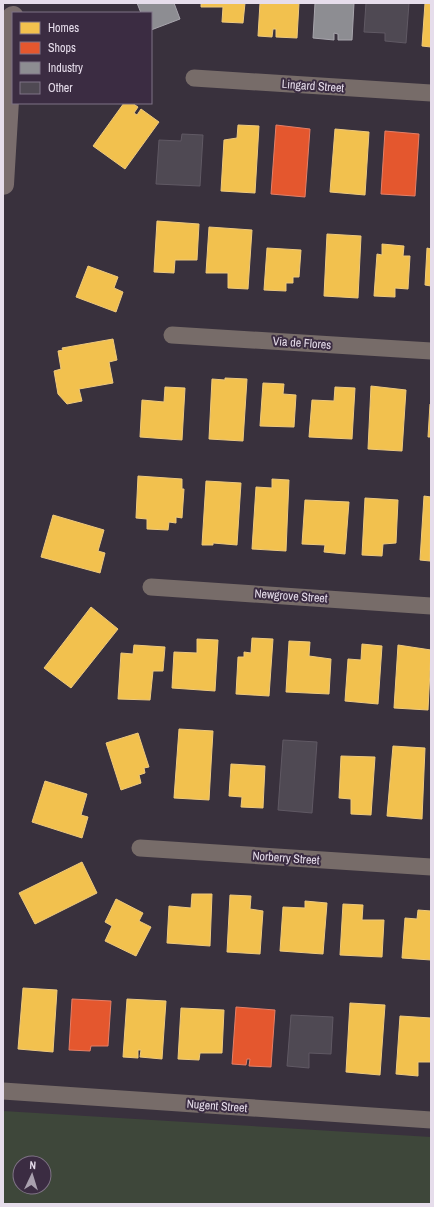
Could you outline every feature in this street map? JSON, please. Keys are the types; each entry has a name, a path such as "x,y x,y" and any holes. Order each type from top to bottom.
{"main road":[{"path":"3,184 12,34"}],"street":[{"name":"Lingard Street","path":"194,78 431,93"},
{"name":"Via de Flores","path":"172,335 431,351"},
{"name":"Newgrove Street","path":"151,587 431,606"},
{"name":"Norberry Street","path":"140,848 431,867"},
{"name":"Nugent Street","path":"3,1091 431,1120"}],"green space":[{"path":"3,1111 431,1137 431,1204 3,1204"}],"building: Homes":[{"path":"201,3 245,3 243,23 222,22 223,7 201,7"},
{"path":"260,3 299,3 297,38 276,37 276,29 273,29 272,37 258,36"},
{"path":"425,3 431,3 431,47 422,46"},
{"path":"123,104 134,104 138,107 134,113 137,115 141,109 159,122 125,169 93,146"},
{"path":"238,125 259,126 255,193 221,191 224,140 237,138"},
{"path":"335,129 369,132 365,195 330,192"},
{"path":"157,221 199,224 197,260 175,260 174,273 154,272"},
{"path":"209,227 252,230 248,289 228,288 228,273 206,273"},
{"path":"327,234 361,236 358,298 324,296"},
{"path":"382,244 404,246 403,256 410,256 408,289 395,288 395,297 374,296 377,254 382,255"},
{"path":"267,248 301,250 299,277 293,277 293,283 286,283 286,291 264,290"},
{"path":"427,248 431,249 431,286 425,285"},
{"path":"88,266 118,277 114,288 123,292 116,312 76,297"},
{"path":"113,339 117,360 109,362 113,383 79,389 82,401 67,404 58,394 54,371 61,369 58,351 63,350 62,348"},
{"path":"225,378 247,379 243,441 209,439 212,379 225,380"},
{"path":"263,383 284,384 283,394 296,395 294,427 260,426"},
{"path":"371,386 406,390 402,451 368,449"},
{"path":"165,387 185,388 182,440 140,437 142,400 164,402"},
{"path":"335,387 355,388 352,439 309,437 312,400 334,401"},
{"path":"430,404 431,437 428,437"},
{"path":"138,476 182,479 182,489 184,489 182,518 176,517 176,523 169,522 168,530 147,529 147,519 136,518"},
{"path":"272,479 289,480 286,551 252,549 256,487 272,488"},
{"path":"206,481 241,483 237,545 213,543 213,545 202,545"},
{"path":"424,496 431,497 430,561 420,560"},
{"path":"365,498 398,500 396,543 383,544 382,556 362,555"},
{"path":"305,500 349,502 345,554 324,552 325,545 302,544"},
{"path":"53,515 104,530 98,551 105,553 100,573 41,557"},
{"path":"91,607 118,629 71,688 44,668"},
{"path":"252,638 273,639 269,696 236,694 238,657 244,657 244,652 251,653"},
{"path":"197,639 218,640 215,691 172,688 174,652 197,653"},
{"path":"289,641 310,642 309,656 331,659 329,694 286,692"},
{"path":"362,644 382,646 378,704 345,701 348,659 361,660"},
{"path":"134,645 165,647 163,671 153,671 150,700 118,699 121,653 133,654"},
{"path":"398,645 431,650 428,710 394,708"},
{"path":"179,729 213,731 209,800 174,798"},
{"path":"138,733 149,767 144,768 145,773 139,775 141,783 121,790 106,743"},
{"path":"393,746 425,748 422,819 387,816"},
{"path":"341,756 375,757 371,815 351,814 351,799 339,798"},
{"path":"231,764 265,766 263,808 241,807 242,797 229,796"},
{"path":"45,781 87,794 81,815 88,817 82,838 32,822"},
{"path":"82,862 97,893 35,924 19,893"},
{"path":"192,894 212,894 210,946 167,943 169,906 191,908"},
{"path":"230,895 251,896 250,909 263,911 260,954 227,952"},
{"path":"116,899 143,913 139,921 151,927 136,956 105,941 112,926 105,922"},
{"path":"305,901 327,903 323,954 280,951 283,907 305,908"},
{"path":"343,904 363,905 362,920 384,920 382,957 340,955"},
{"path":"418,910 431,911 431,960 402,958 405,918 417,919"},
{"path":"23,988 57,990 53,1052 18,1049"},
{"path":"127,999 166,1001 162,1059 140,1057 141,1050 138,1050 138,1058 123,1057"},
{"path":"350,1003 385,1005 380,1075 346,1072"},
{"path":"181,1008 224,1010 222,1053 200,1053 199,1060 178,1059"},
{"path":"400,1016 431,1018 431,1062 418,1062 418,1076 396,1074"}],"building: Shops":[{"path":"276,125 310,129 305,197 271,194"},
{"path":"385,131 419,134 415,196 381,194"},
{"path":"72,999 111,1001 108,1046 91,1046 90,1051 69,1050"},
{"path":"236,1007 275,1010 271,1067 249,1066 250,1059 247,1059 246,1065 232,1064"}],"building: Industry":[{"path":"137,3 174,3 180,19 152,30 152,12 141,12"},
{"path":"315,3 354,3 352,40 338,40 338,34 334,33 334,40 313,38"}],"building: Other":[{"path":"366,3 409,3 406,43 385,41 385,33 364,32"},
{"path":"182,134 203,135 200,186 156,184 159,140 181,141"},
{"path":"283,740 317,742 312,813 278,810"},
{"path":"291,1015 333,1017 331,1054 309,1053 309,1068 287,1066"}]}
